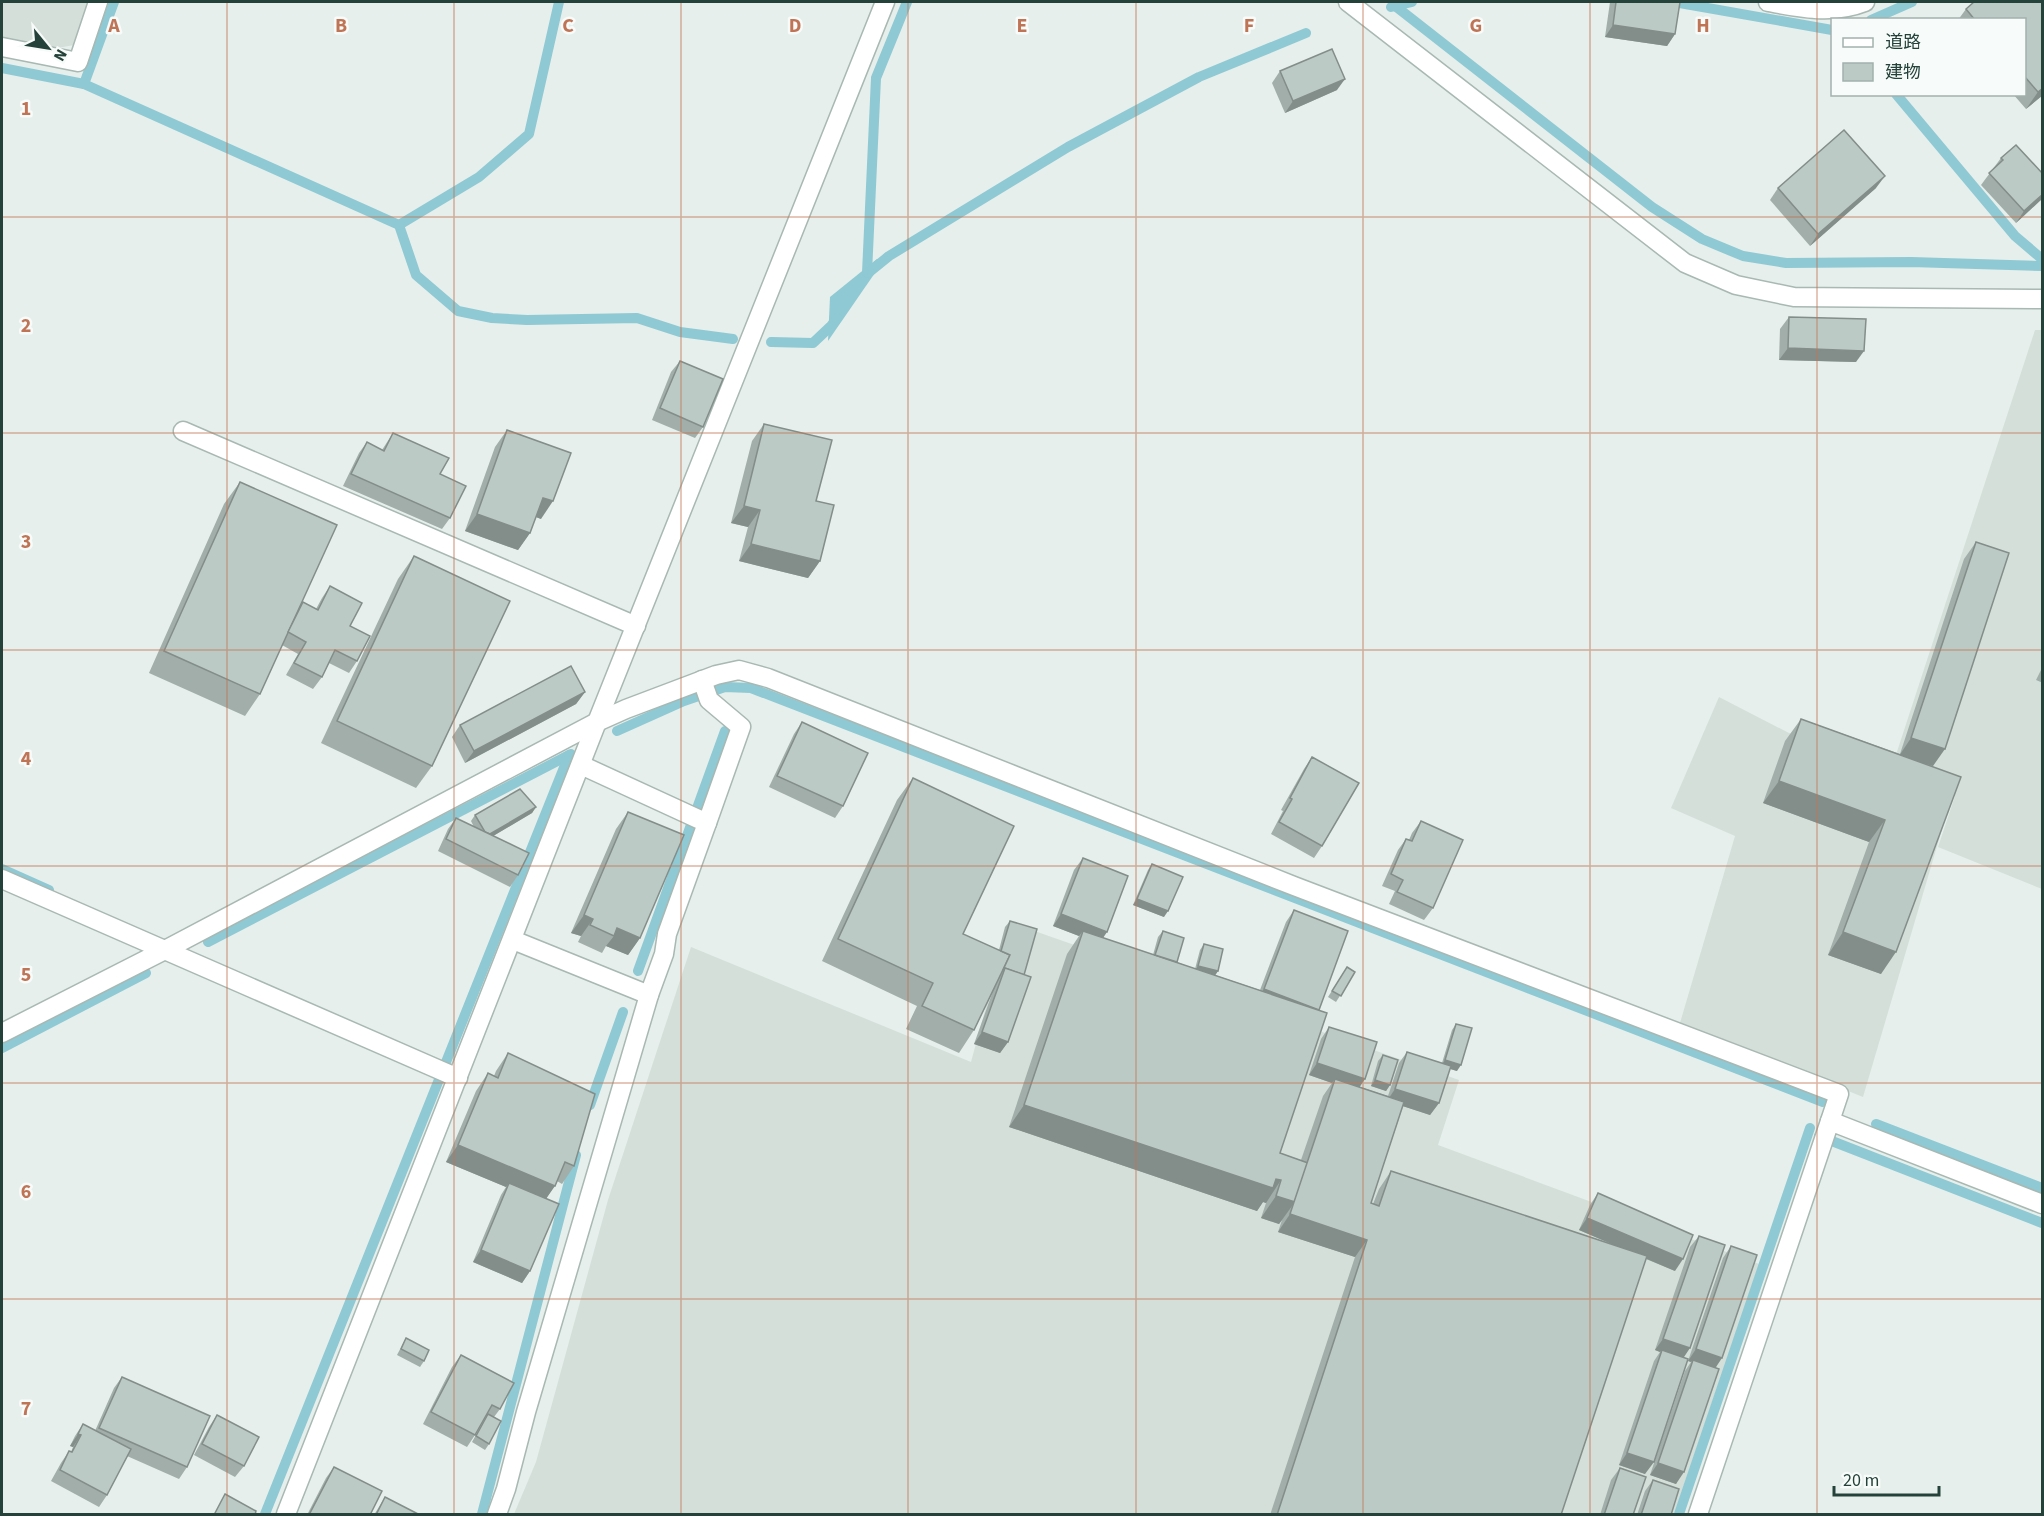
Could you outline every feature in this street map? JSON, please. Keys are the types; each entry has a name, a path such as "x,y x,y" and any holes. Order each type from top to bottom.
{"street":[{"path":"2,47 78,62 98,2"},
{"path":"286,1515 448,1073 513,940 597,722 885,2"},
{"path":"1768,2 1807,10 1833,10 1865,2"},
{"path":"1354,3 1685,263 1695,268 1736,285 1794,297 2043,299"},
{"path":"183,431 636,626"},
{"path":"2,1033 163,951 597,722 706,690 739,670 768,678 1294,886 1839,1094 1698,1515"},
{"path":"497,1515 649,995 664,954 667,934 698,819 741,727 706,690"},
{"path":"581,765 698,819"},
{"path":"2,879 163,951 448,1073"},
{"path":"513,940 649,995"},
{"path":"1826,1134 2043,1204"}],"shaded area":[{"path":"2,2 88,2 74,45 52,49 2,39"},
{"path":"2035,330 2042,330 2042,889 1938,847 1955,796 1891,770"},
{"path":"1719,697 1787,732 1951,799 1863,1097 1680,1023 1735,836 1671,808"},
{"path":"1009,922 1459,1080 1438,1145 1759,1264 1674,1514 514,1514 536,1462 608,1200 691,947 971,1062"}],"water":[{"path":"877,259 879,267 828,341 830,297"}],"building":[{"path":"1616,2 1680,2 1675,34 1613,25"},
{"path":"1974,2 2043,2 2043,88 2038,92 2026,78 2026,18 1973,18 1966,9"},
{"path":"1332,49 1345,79 1293,101 1280,71"},
{"path":"1844,130 1885,176 1818,234 1778,188"},
{"path":"2016,145 2043,174 2043,194 2024,211 1989,173"},
{"path":"1789,317 1866,319 1864,351 1788,348"},
{"path":"680,361 723,379 703,427 660,408"},
{"path":"764,424 832,440 816,501 834,505 820,561 751,544 760,510 744,506"},
{"path":"507,430 571,453 553,501 543,498 530,533 477,514"},
{"path":"393,433 449,458 440,474 466,486 450,518 351,474 367,442 384,451"},
{"path":"240,482 337,525 260,694 164,651"},
{"path":"1976,542 2009,553 1945,749 1911,738"},
{"path":"414,556 510,601 432,766 337,721"},
{"path":"330,586 362,603 350,626 370,636 357,661 335,650 322,677 294,663 306,642 288,632 303,602 318,610"},
{"path":"571,666 585,692 474,751 460,725"},
{"path":"1801,719 1961,777 1896,952 1843,932 1885,820 1779,781"},
{"path":"802,722 868,753 843,806 777,776"},
{"path":"1312,757 1359,783 1322,846 1279,822"},
{"path":"913,778 1014,826 963,934 1010,955 974,1030 922,1006 933,983 838,939"},
{"path":"520,789 536,807 490,834 485,832 475,815"},
{"path":"628,812 684,835 640,938 617,928 614,936 590,925 593,919 584,915"},
{"path":"456,818 529,853 518,875 446,839"},
{"path":"1421,821 1463,840 1433,908 1397,892 1403,880 1391,874 1406,839 1412,841"},
{"path":"1083,858 1128,876 1107,932 1061,914"},
{"path":"1152,864 1183,877 1168,911 1137,899"},
{"path":"1294,910 1348,931 1319,1010 1264,989"},
{"path":"1010,921 1037,929 1024,975 1005,968 1003,970 1010,955 1001,951"},
{"path":"1083,931 1327,1013 1280,1153 1308,1163 1295,1202 1276,1196 1281,1180 1276,1179 1273,1188 1024,1105"},
{"path":"1163,931 1184,938 1177,962 1155,955"},
{"path":"1204,944 1223,949 1218,971 1198,966"},
{"path":"1347,967 1355,972 1341,996 1332,991"},
{"path":"1005,968 1031,977 1008,1042 982,1032"},
{"path":"1456,1024 1472,1028 1461,1065 1445,1060"},
{"path":"1329,1027 1377,1042 1365,1079 1317,1063"},
{"path":"1407,1052 1451,1066 1439,1103 1395,1089"},
{"path":"508,1053 595,1094 574,1166 565,1162 555,1186 458,1145 488,1073 498,1078"},
{"path":"1383,1055 1398,1060 1390,1085 1375,1080"},
{"path":"1335,1079 1404,1102 1371,1203 1379,1206 1391,1171 1647,1256 1561,1515 1277,1515 1367,1240 1290,1214"},
{"path":"509,1183 559,1204 530,1271 481,1250"},
{"path":"1598,1193 1693,1235 1683,1259 1587,1218"},
{"path":"1699,1236 1725,1245 1690,1348 1663,1339"},
{"path":"1731,1246 1757,1255 1722,1358 1696,1349"},
{"path":"406,1338 429,1350 424,1361 401,1349"},
{"path":"1662,1350 1688,1359 1654,1462 1627,1453"},
{"path":"461,1355 514,1383 500,1409 492,1405 475,1435 431,1412"},
{"path":"1693,1360 1719,1369 1684,1472 1658,1463"},
{"path":"122,1377 210,1416 187,1467 99,1428"},
{"path":"488,1414 501,1421 489,1444 476,1436"},
{"path":"217,1415 259,1437 244,1466 202,1444"},
{"path":"83,1424 131,1449 107,1495 60,1470 69,1451 72,1452 81,1435 78,1434"},
{"path":"334,1467 382,1491 370,1515 309,1515"},
{"path":"1620,1468 1646,1477 1633,1515 1604,1515"},
{"path":"1653,1480 1679,1489 1671,1515 1641,1515"},
{"path":"225,1494 256,1511 255,1515 214,1515"},
{"path":"385,1497 420,1515 376,1515"}],"waterway":[{"path":"84,84 114,2"},
{"path":"399,225 479,177 529,134 559,2"},
{"path":"867,273 876,78 907,2"},
{"path":"1391,7 1412,2"},
{"path":"1674,2 1831,30"},
{"path":"1876,18 1912,2"},
{"path":"1394,5 1652,207 1702,239 1743,256 1786,263 1911,262 2042,266"},
{"path":"868,273 889,256 1068,147 1199,77 1306,33"},
{"path":"2,68 84,84 399,225 416,275 458,311 492,318 527,320 637,318 680,332 733,339"},
{"path":"1898,96 2015,236 2042,259"},
{"path":"771,342 813,343 837,318"},
{"path":"617,731 684,701 725,687 751,688 1823,1102"},
{"path":"638,971 725,731"},
{"path":"208,942 571,754"},
{"path":"265,1514 569,755"},
{"path":"2,869 49,890"},
{"path":"2,1048 146,973"},
{"path":"590,1105 623,1012"},
{"path":"1876,1124 2042,1188"},
{"path":"1679,1514 1810,1128"},
{"path":"1819,1136 2042,1223"},
{"path":"482,1514 576,1155"}]}
